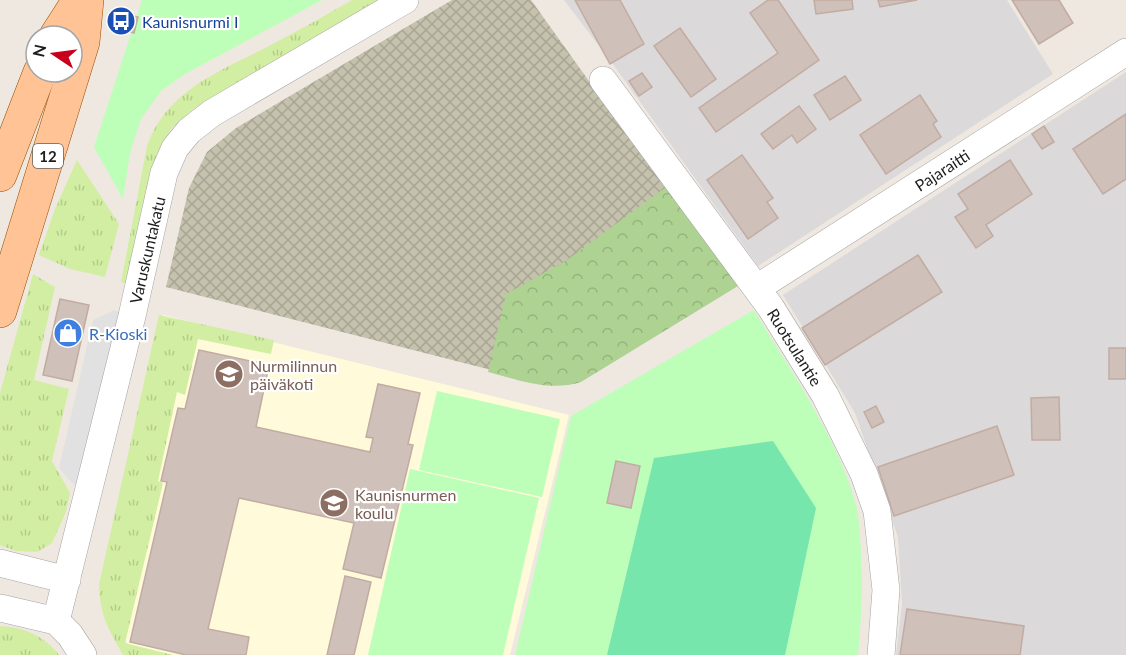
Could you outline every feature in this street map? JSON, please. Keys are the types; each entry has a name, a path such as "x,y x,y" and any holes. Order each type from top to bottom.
{"main road":[{"path":"64,24 79,0"},
{"name":"12","path":"0,311 83,42 87,0"},
{"name":"12","path":"0,175 35,84"}],"street":[{"name":"Varuskuntakatu","path":"56,621 132,316 164,173 175,148 189,130 212,113 405,0"},
{"name":"Pajaraitti","path":"757,288 1126,52"},
{"name":"Ruotsulantie","path":"603,80 757,288 825,395 864,474 874,502 886,590 881,655"},
{"path":"0,563 67,580"},
{"path":"0,608 56,621 70,635 83,655"}],"shaded area":[{"path":"452,0 531,0 734,284 546,384 166,287 189,188 207,152 236,128"},
{"path":"564,0 1007,0 1053,74 758,266"},
{"path":"1126,72 1126,655 896,655 902,604 898,537 855,413 783,295"},
{"path":"114,310 132,316 88,490 72,483 59,468 93,320"},
{"name":"Kaunisnurmen koulu","path":"163,315 569,415 510,655 133,655 100,591"}],"green space":[{"path":"142,0 322,0 185,74 161,91 141,119 130,153 123,199 94,147"},
{"path":"352,0 382,0 192,110 171,129 154,162 127,284 121,282 147,146 167,110 196,85"},
{"path":"77,160 119,224 105,277 70,269 39,255 55,209"},
{"path":"666,187 738,286 581,382 569,385 546,385 488,372 506,294 567,260"},
{"path":"33,274 55,287 34,380 69,389 52,461 70,493 66,512 52,543 37,552 16,551 0,545 0,393"},
{"path":"754,310 827,432 858,512 862,595 858,655 515,655 571,416"},
{"path":"159,315 274,340 271,354 198,339 185,395 177,392 158,481 163,483 125,643 173,655 123,655 106,621 101,605 99,584"},
{"path":"437,391 560,419 542,497 419,470"},
{"path":"773,441 816,508 785,655 607,655 654,458"},
{"path":"410,469 539,498 503,655 368,655"},
{"path":"0,626 17,628 33,634 59,655 0,655"}],"building":[{"path":"575,0 620,0 644,44 610,64"},
{"path":"768,0 778,0 819,60 716,132 699,108 778,53 750,13"},
{"path":"814,0 852,0 853,9 816,14"},
{"path":"878,0 917,0 880,7"},
{"path":"1012,0 1059,0 1073,23 1039,44"},
{"path":"128,15 138,17 134,33 124,30"},
{"path":"680,28 716,79 691,97 654,46"},
{"path":"642,73 652,87 639,96 629,81"},
{"path":"845,76 861,100 830,120 814,95"},
{"path":"920,95 937,121 933,124 941,137 886,174 860,135"},
{"path":"799,106 816,129 797,143 792,135 773,149 761,134"},
{"path":"1126,114 1126,179 1103,194 1073,149"},
{"path":"1044,126 1054,142 1042,149 1032,134"},
{"path":"742,155 773,198 767,202 778,218 748,239 707,180"},
{"path":"1010,160 1032,194 986,225 993,236 976,248 955,217 968,209 958,194"},
{"path":"918,255 942,292 825,365 802,328"},
{"name":"R-Kioski","path":"60,299 89,305 72,381 43,375"},
{"path":"1109,348 1126,348 1126,379 1109,379"},
{"path":"199,350 269,365 256,427 370,452 373,438 366,437 378,384 420,393 408,444 413,445 381,578 343,569 354,523 239,498 208,629 249,637 246,655 186,655 130,642 167,482 161,481 178,408 185,409"},
{"path":"1059,397 1060,440 1032,440 1031,398"},
{"path":"876,406 884,422 872,428 864,412"},
{"path":"997,426 1014,475 894,516 878,467"},
{"path":"616,461 640,466 631,508 607,503"},
{"path":"345,576 371,582 354,655 327,655"},
{"path":"907,609 1024,626 1020,655 900,655"}],"place":[{"name":"Kaunisnurmi I","path":"121,21"},
{"name":"R-Kioski","path":"68,333"},
{"name":"Nurmilinnun päiväkoti","path":"229,374"},
{"name":"Kaunisnurmen koulu","path":"334,503"}]}
